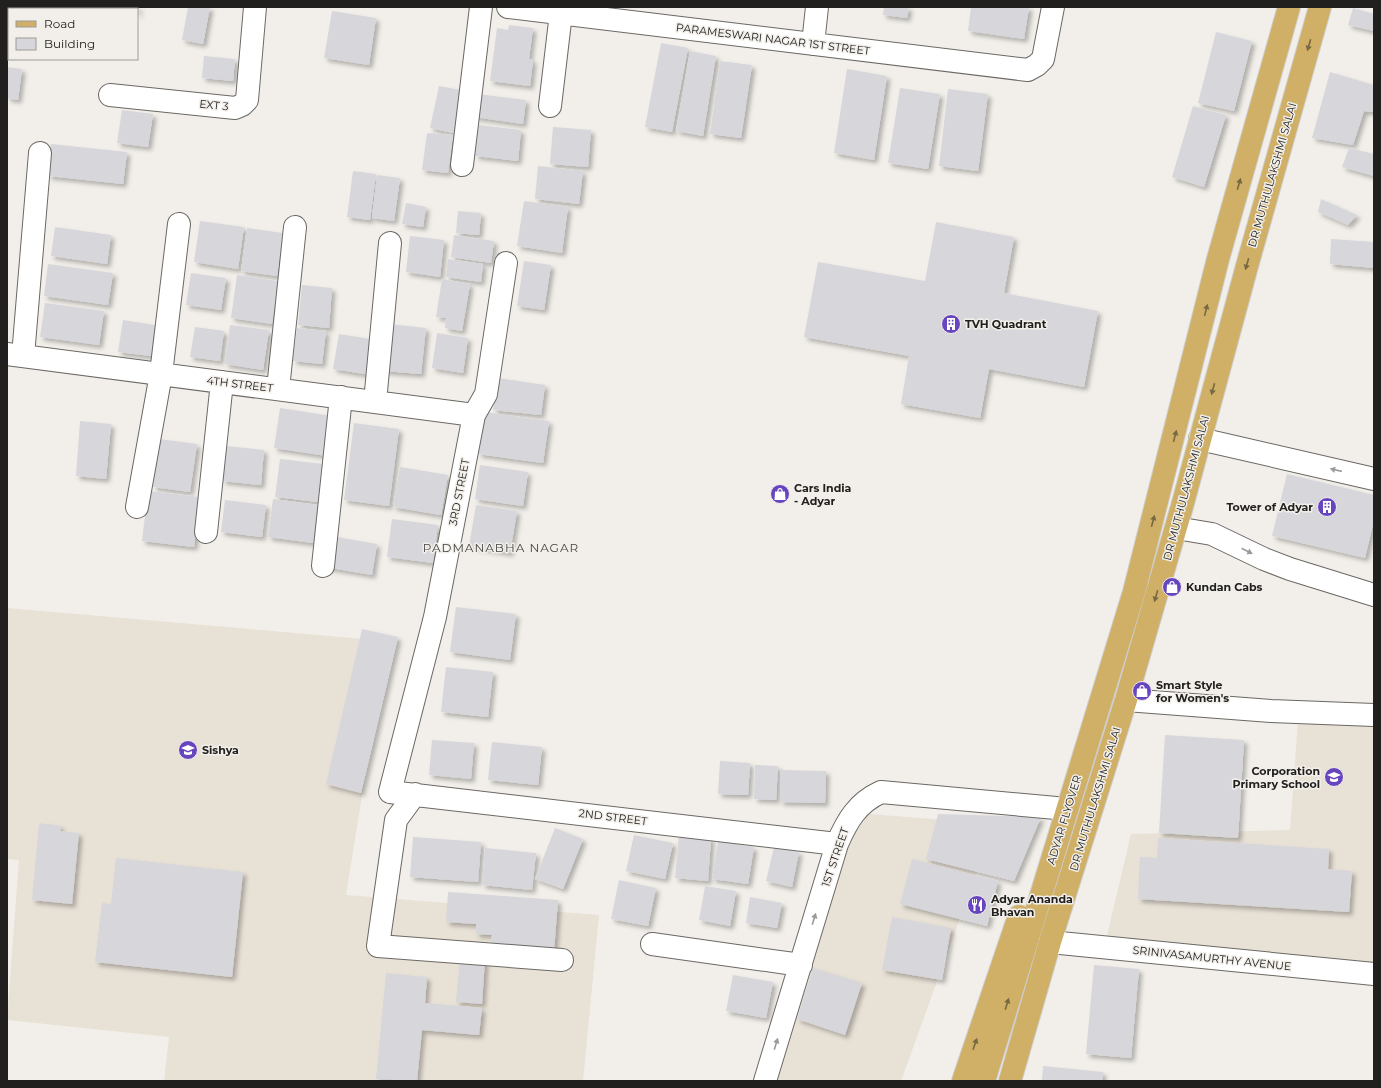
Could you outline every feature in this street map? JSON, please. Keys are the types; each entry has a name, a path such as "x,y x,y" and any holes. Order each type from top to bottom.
{"main road":[{"path":"963,1081 1056,808 1122,581 1143,559 1218,259 1289,7"},
{"name":"DR MUTHULAKSHMI SALAI","path":"1010,1081 1050,942 1126,700 1176,528 1320,7"},
{"name":"ADYAR FLYOVER","path":"984,1081 1143,559"}],"street":[{"name":"EXT 3","path":"110,95 235,108 242,106 247,100 255,7"},
{"path":"462,166 481,7"},
{"name":"PARAMESWARI NAGAR 1ST STREET","path":"508,7 1028,70 1037,65 1043,59 1053,7"},
{"path":"813,44 817,7"},
{"path":"550,106 561,13"},
{"path":"15,355 40,153"},
{"path":"137,507 161,374 179,224"},
{"path":"278,389 294,227"},
{"path":"375,402 390,243"},
{"name":"3RD STREET","path":"390,792 435,617 474,415 486,394 506,263"},
{"name":"4TH STREET","path":"15,355 474,415"},
{"path":"206,532 222,382"},
{"path":"323,566 341,398"},
{"path":"1200,439 1374,479"},
{"path":"1176,528 1212,534 1264,559 1290,569 1374,595"},
{"path":"1126,700 1271,711 1374,715"},
{"name":"2ND STREET","path":"390,792 837,844"},
{"name":"1ST STREET","path":"765,1081 837,844 847,820 857,808 869,797 881,792 1056,808"},
{"path":"415,794 396,820 378,946 562,960"},
{"name":"SRINIVASAMURTHY AVENUE","path":"1050,942 1374,974"},
{"path":"652,944 801,965"}],"shaded area":[{"name":"Sishya","path":"7,608 387,641 346,895 599,915 583,1081 164,1081 169,1037 7,1020 19,860 7,859"},
{"path":"1298,721 1374,724 1374,967 1104,948 1131,834 1290,830"},
{"path":"845,812 994,824 901,1081 760,1081"}],"building":[{"path":"86,7 115,7 115,8"},
{"path":"139,7 138,18 138,8 118,8"},
{"path":"188,7 210,7 203,44 182,40"},
{"path":"884,7 909,7 907,18 883,15"},
{"path":"971,7 1029,7 1024,39 968,31"},
{"path":"1353,8 1374,14 1374,31 1348,25"},
{"path":"332,11 376,18 369,65 324,58"},
{"path":"509,25 533,28 529,59 533,60 530,86 490,81 497,28 508,30"},
{"path":"1216,32 1252,41 1234,111 1198,103"},
{"path":"661,43 688,48 672,132 645,127"},
{"path":"690,51 716,56 703,136 676,131"},
{"path":"204,56 235,59 233,81 202,78"},
{"path":"720,61 752,65 741,138 710,134"},
{"path":"7,67 22,69 18,100 7,98"},
{"path":"847,69 887,76 874,160 834,153"},
{"path":"1330,72 1374,85 1374,112 1364,111 1353,145 1312,138"},
{"path":"439,86 466,91 458,134 430,128"},
{"path":"900,88 940,94 928,169 888,163"},
{"path":"948,89 988,94 978,171 939,166"},
{"path":"477,94 526,100 523,124 474,117"},
{"path":"1193,106 1226,115 1204,187 1172,177"},
{"path":"122,110 153,114 148,147 117,143"},
{"path":"479,125 521,130 518,161 475,156"},
{"path":"553,127 591,130 588,167 550,164"},
{"path":"427,133 453,135 448,173 422,170"},
{"path":"51,144 127,152 123,184 48,176"},
{"path":"1349,148 1374,154 1374,176 1342,167"},
{"path":"538,166 583,171 579,204 535,199"},
{"path":"353,171 376,174 370,220 347,217"},
{"path":"377,175 400,178 394,221 372,218"},
{"path":"1321,199 1357,215 1348,225 1318,212"},
{"path":"524,201 568,207 562,253 517,246"},
{"path":"406,203 426,207 423,227 402,224"},
{"path":"458,211 481,213 479,235 456,233"},
{"path":"200,221 244,227 238,269 194,262"},
{"name":"TVH Quadrant","path":"936,222 1014,237 1004,293 1098,311 1084,387 989,369 980,418 901,404 909,356 804,337 818,262 925,281"},
{"path":"55,227 111,235 107,264 51,256"},
{"path":"247,228 283,233 277,276 241,271"},
{"path":"454,235 494,241 491,263 451,257"},
{"path":"410,236 444,240 440,277 406,272"},
{"path":"1331,239 1374,242 1374,268 1330,264"},
{"path":"448,259 483,264 481,282 446,277"},
{"path":"524,261 551,265 544,310 517,306"},
{"path":"48,264 113,273 108,305 44,296"},
{"path":"191,273 226,278 221,310 186,305"},
{"path":"237,275 278,281 272,324 231,318"},
{"path":"442,279 470,284 462,331 445,328 446,318 436,317"},
{"path":"302,285 332,288 329,328 298,325"},
{"path":"45,303 104,311 99,345 40,337"},
{"path":"123,320 155,325 151,356 118,352"},
{"path":"389,324 426,328 421,374 384,371"},
{"path":"230,325 269,330 263,370 225,364"},
{"path":"195,327 224,331 220,361 190,357"},
{"path":"297,328 326,331 322,364 293,361"},
{"path":"437,333 468,338 463,373 432,368"},
{"path":"339,334 377,340 371,375 333,369"},
{"path":"498,378 545,385 541,415 493,410"},
{"path":"280,408 332,416 327,456 274,448"},
{"path":"484,412 549,421 543,463 478,454"},
{"path":"80,421 111,424 106,479 76,476"},
{"path":"354,423 399,429 389,506 344,500"},
{"path":"159,439 197,444 190,492 153,487"},
{"path":"226,446 264,450 261,485 222,481"},
{"path":"280,459 323,464 318,502 275,497"},
{"path":"480,465 528,472 523,506 475,499"},
{"path":"400,467 448,475 441,515 393,507"},
{"name":"Tower of Adyar","path":"1287,474 1374,495 1374,520 1365,558 1272,536"},
{"path":"148,491 200,497 194,547 142,541"},
{"path":"273,499 318,505 313,543 268,537"},
{"path":"225,500 266,505 262,537 221,532"},
{"path":"476,505 517,511 510,553 469,546"},
{"path":"392,519 438,525 433,563 387,557"},
{"path":"331,536 377,544 372,575 325,567"},
{"path":"456,607 516,614 510,660 450,652"},
{"path":"362,629 398,637 361,793 326,784"},
{"path":"446,667 493,672 488,717 441,712"},
{"path":"1165,735 1244,740 1238,838 1159,833"},
{"path":"432,740 474,743 471,779 429,775"},
{"path":"492,742 542,747 538,785 488,780"},
{"path":"720,761 750,763 748,795 718,794"},
{"path":"755,765 778,766 776,800 754,799"},
{"path":"780,770 826,771 825,803 780,802"},
{"path":"938,814 1041,817 1014,881 926,859"},
{"path":"39,823 61,826 60,831 79,833 72,904 32,900"},
{"path":"555,828 583,839 563,889 535,879"},
{"path":"634,835 673,843 665,879 626,871"},
{"path":"679,835 711,838 708,881 675,878"},
{"path":"413,837 481,842 478,882 410,877"},
{"path":"1158,838 1329,849 1328,869 1352,871 1349,912 1138,899 1140,857 1157,858"},
{"path":"718,841 754,847 748,884 712,879"},
{"path":"774,847 799,852 792,887 766,881"},
{"path":"485,848 536,853 532,890 482,885"},
{"path":"116,858 243,872 232,977 95,962 102,903 111,904"},
{"path":"912,859 998,881 987,926 900,904"},
{"path":"619,880 656,888 648,926 611,919"},
{"path":"705,886 736,891 730,926 699,920"},
{"path":"448,892 558,900 554,952 491,947 492,935 476,934 476,924 446,922"},
{"path":"750,897 782,903 777,928 746,923"},
{"path":"892,917 951,928 942,980 882,970"},
{"path":"460,957 485,959 482,1004 456,1002"},
{"path":"1094,965 1139,969 1131,1058 1086,1054"},
{"path":"813,968 862,983 845,1035 797,1019"},
{"path":"386,973 427,977 425,1003 482,1008 479,1035 422,1030 417,1081 376,1079"},
{"path":"733,975 773,982 766,1018 726,1011"},
{"path":"1043,1066 1103,1072 1102,1081 1042,1081"}],"place":[{"name":"TVH Quadrant","path":"951,324"},
{"name":"Cars India - Adyar","path":"780,494"},
{"name":"Tower of Adyar","path":"1327,507"},
{"name":"Kundan Cabs","path":"1172,587"},
{"name":"Smart Style for Women's","path":"1142,691"},
{"name":"Sishya","path":"188,750"},
{"name":"Corporation Primary School","path":"1334,777"},
{"name":"Adyar Ananda Bhavan","path":"977,905"}],"district":[{"name":"PADMANABHA NAGAR","path":"501,547"}]}
